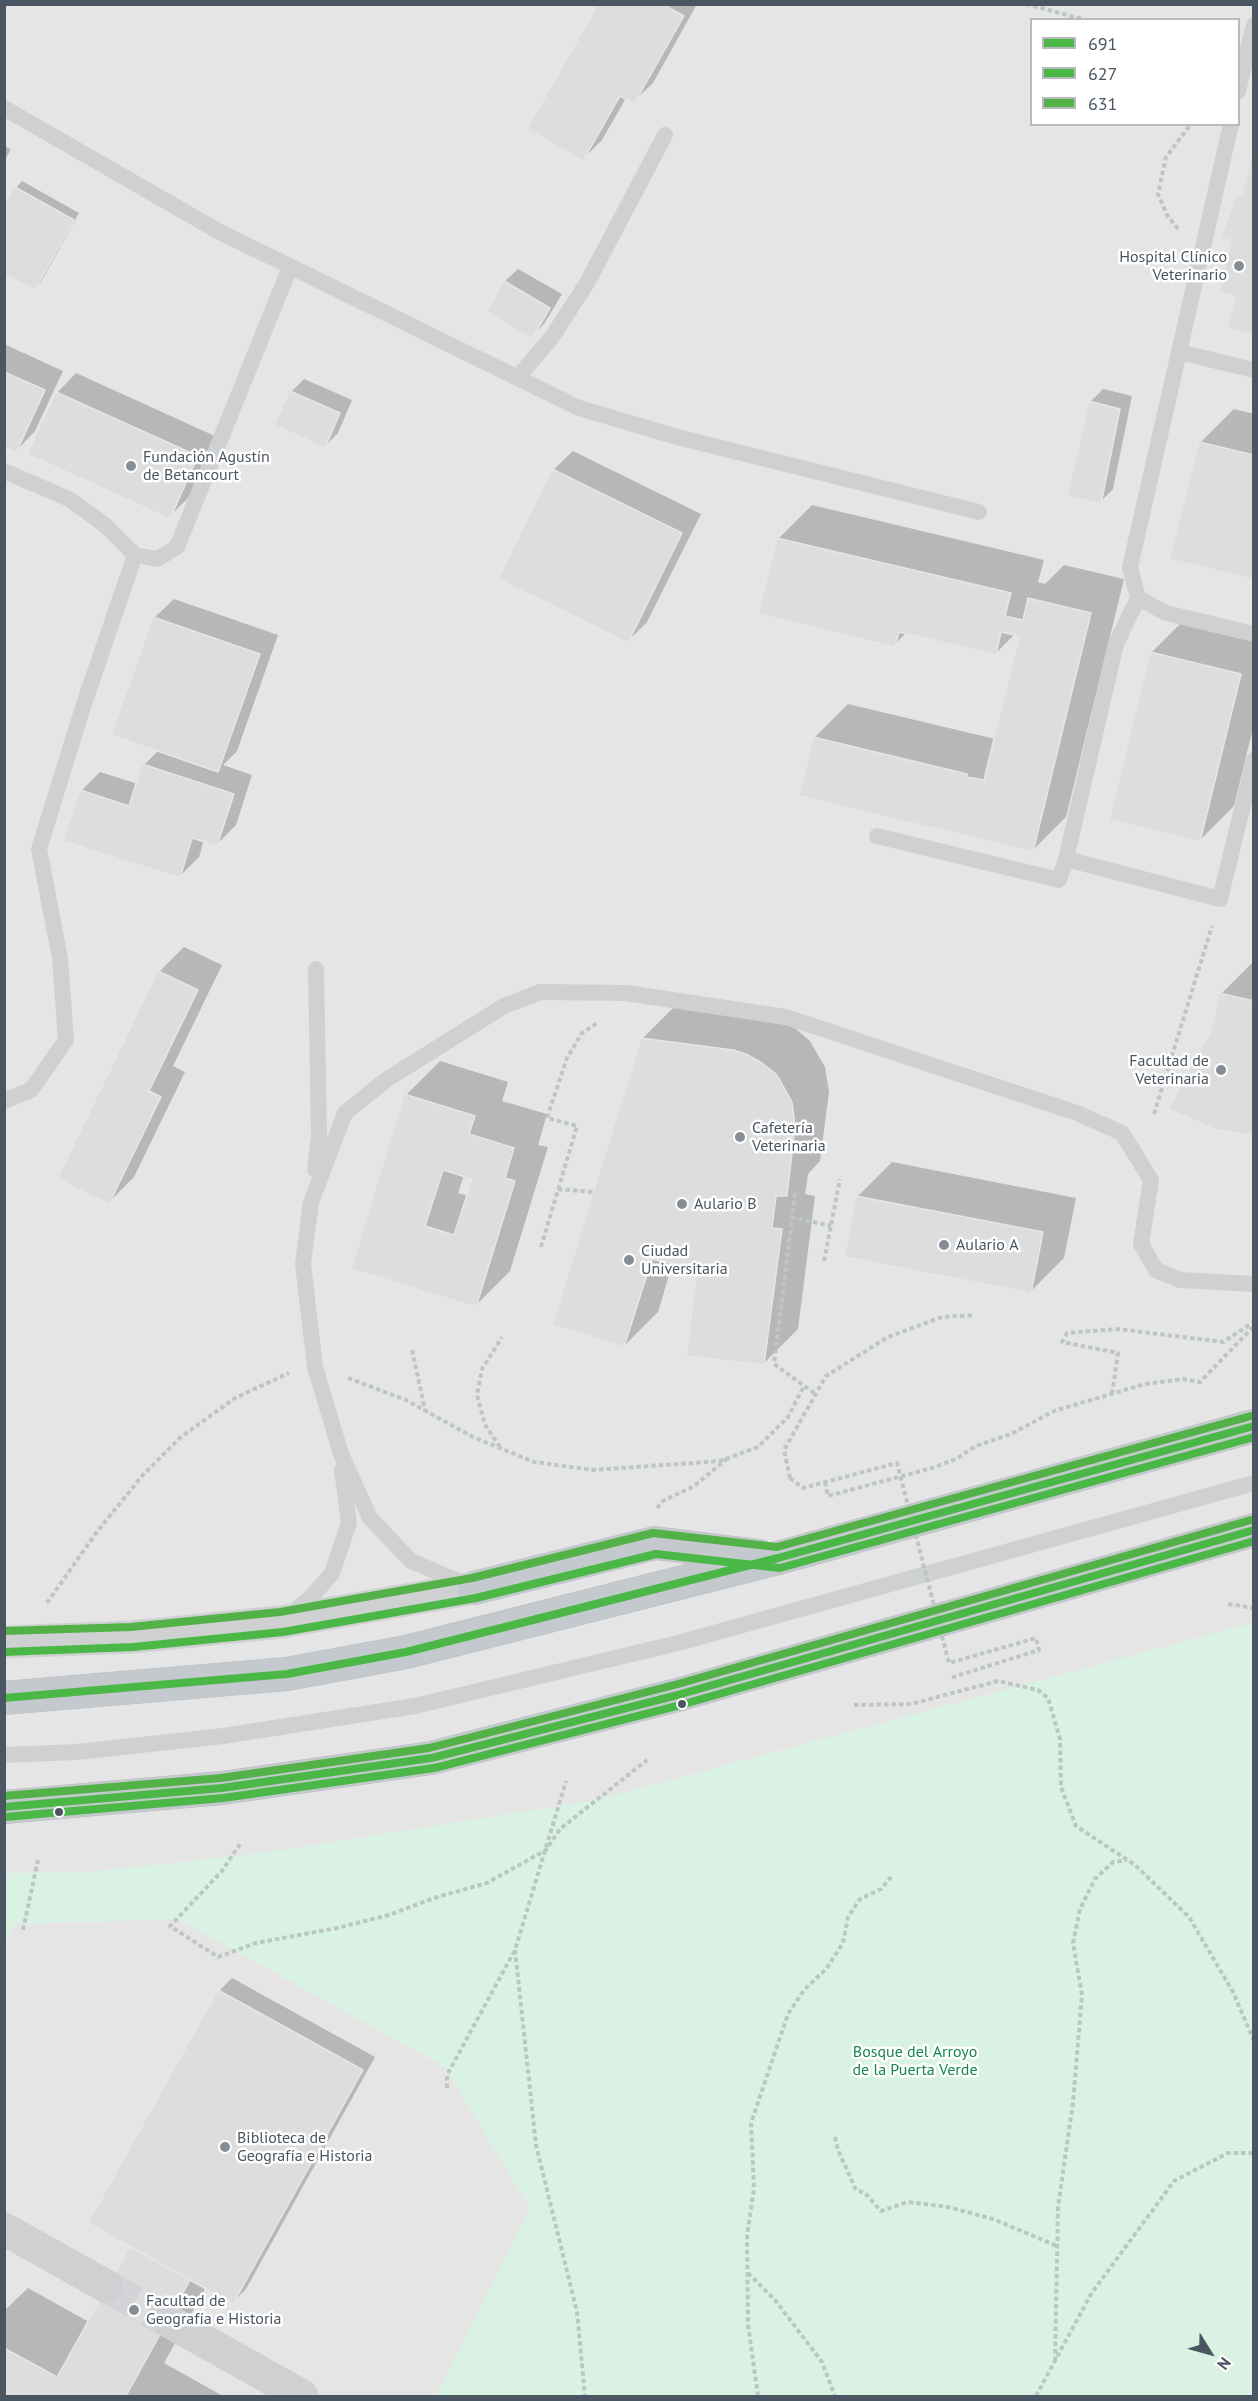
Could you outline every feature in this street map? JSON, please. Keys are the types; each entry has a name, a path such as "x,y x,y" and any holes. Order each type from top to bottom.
{"highway":[{"path":"4,1698 145,1688 309,1670 406,1652 778,1558 1254,1426"},
{"path":"4,1807 222,1788 431,1758 681,1694 1254,1530"},
{"path":"474,1588 655,1543 778,1558"}],"street":[{"path":"4,1642 132,1637 281,1622 474,1588"},
{"path":"4,2229 106,2286"},
{"path":"170,2322 302,2397"}],"lane":[{"path":"1240,86 1254,25"},
{"path":"4,108 218,231 579,408 677,437 979,512"},
{"path":"877,837 1059,880 1066,859 1116,644 1138,598 1130,567 1231,126"},
{"path":"519,377 552,337 587,283 665,135"},
{"path":"4,471 69,500 105,525 135,555 157,559 177,548 290,267"},
{"path":"1179,352 1254,370"},
{"path":"4,1101 31,1090 66,1040 60,958 39,849 84,704 135,555"},
{"path":"1138,598 1166,613 1254,634"},
{"path":"1066,859 1221,899 1254,760"},
{"path":"316,969 319,1136 303,1264 315,1368 341,1454 370,1518 411,1562 474,1588"},
{"path":"311,1202 345,1113 386,1080 504,1006 540,992 626,993 786,1017 1077,1113 1122,1133 1151,1180 1141,1244 1156,1270 1180,1280 1254,1284"},
{"path":"281,1622 314,1594 332,1573 349,1523 341,1454"},
{"path":"4,1755 77,1752 223,1736 415,1706 678,1643 1254,1483"}],"path":[{"path":"1026,4 1078,18"},
{"path":"1154,1114 1221,899"},
{"path":"541,1247 577,1126 547,1118 567,1058 591,1026 608,1018"},
{"path":"824,1261 840,1179"},
{"path":"558,1189 593,1192"},
{"path":"795,1193 774,1364 814,1394"},
{"path":"791,1217 831,1226"},
{"path":"950,1678 1039,1650 1036,1638 949,1663 897,1463 803,1488 790,1478 784,1450 826,1376 888,1337 942,1317 975,1316"},
{"path":"825,1482 828,1496 932,1468 956,1459 976,1446 1011,1434 1054,1411 1144,1384 1183,1379 1200,1382 1254,1324"},
{"path":"1112,1394 1118,1353 1062,1342 1067,1332 1118,1329 1224,1342 1254,1324"},
{"path":"501,1448 485,1425 477,1395 482,1369 502,1337"},
{"path":"412,1350 425,1410"},
{"path":"43,1609 103,1525 143,1476 181,1437 234,1398 295,1370"},
{"path":"346,1377 406,1400 473,1437 534,1462 593,1470 720,1461 758,1447 788,1417 804,1386"},
{"path":"654,1511 663,1501 694,1486 729,1457"},
{"path":"1228,1604 1254,1608"},
{"path":"854,1705 911,1704 998,1681 1038,1690 1048,1698 1060,1739 1061,1787 1076,1826 1128,1860 1190,1917 1233,1992 1254,2041"},
{"path":"240,1844 222,1871 170,1926 218,1957 256,1943 337,1928 389,1914 487,1883 546,1850 560,1829 647,1760"},
{"path":"447,2088 447,2075 515,1950 566,1781"},
{"path":"23,1930 38,1860"},
{"path":"1055,2361 1058,2208 1073,2103 1082,1995 1073,1943 1080,1909 1095,1879 1113,1862 1128,1860"},
{"path":"758,2397 748,2325 747,2236 754,2188 751,2122 788,2013 804,1990 826,1969 843,1943 848,1917 860,1899 881,1889 891,1876"},
{"path":"515,1950 536,2145 577,2312 585,2397"},
{"path":"835,2137 843,2165 856,2190 864,2193 881,2211 908,2202 948,2207 993,2219 1057,2246"},
{"path":"1036,2397 1091,2294 1174,2181 1228,2153 1254,2153"},
{"path":"747,2272 775,2300 822,2362 835,2397"}],"shaded area":[{"name":"Ciudad Universitaria","path":"5,5 1253,5 1253,2396 5,2396"}],"green space":[{"name":"Bosque del Arroyo de la Puerta Verde","path":"1253,1623 1253,2396 440,2396 437,2394 530,2208 445,2067 178,1919 16,1924 5,1944 5,1873 88,1872 256,1854 593,1801"}],"building":[{"path":"598,4 662,4 684,16 634,104 620,96 583,161 527,129"},
{"name":"Hospital Clínico Veterinario","path":"1254,147 1254,335 1227,328 1235,296 1219,292 1231,241 1220,238 1237,194 1242,194"},
{"path":"15,187 74,220 35,290 4,274 4,205"},
{"path":"504,281 550,308 532,339 486,312"},
{"path":"4,372 45,390 16,453 4,447"},
{"path":"290,391 340,413 325,448 274,425"},
{"path":"56,392 198,456 170,519 27,454"},
{"path":"1089,401 1120,409 1101,504 1067,496"},
{"path":"1199,442 1254,455 1254,580 1169,559"},
{"path":"552,469 682,533 628,643 498,579"},
{"path":"777,538 1011,593 1005,616 1023,620 1028,598 1091,613 1033,852 799,796 813,737 984,780 1019,636 1001,632 996,655 899,632 895,647 758,614"},
{"path":"153,617 260,654 218,772 111,735"},
{"path":"1150,652 1241,674 1200,842 1109,820"},
{"path":"142,764 234,794 217,846 192,838 180,878 63,841 80,790 129,806"},
{"path":"158,971 198,990 149,1091 161,1097 109,1204 57,1179"},
{"name":"Facultad de Veterinaria","path":"1219,993 1254,1001 1254,1136 1214,1129 1168,1109 1211,1031"},
{"name":"Aulario B","path":"641,1038 733,1050 746,1054 777,1075 792,1102 795,1127 787,1196 776,1196 772,1228 782,1229 764,1365 686,1356 697,1269 652,1259 624,1347 552,1325"},
{"path":"404,1094 475,1116 469,1134 514,1148 505,1178 515,1181 476,1307 351,1269","holes":["443,1170 472,1179 454,1235 425,1226"]},
{"name":"Aulario A","path":"856,1196 1043,1232 1031,1293 844,1257"},
{"name":"Biblioteca de Geografía e Historia","path":"218,1990 363,2070 233,2304 88,2223"},
{"name":"Facultad de Geografía e Historia","path":"130,2246 190,2280 126,2396 4,2396 4,2348 57,2377"}],"tunnel":[{"path":"106,2286 170,2322"}],"transit line":[{"name":"631","path":"4,1631 131,1627 280,1612 472,1578 653,1533 777,1547 1251,1416"},
{"name":"691","path":"4,1698 287,1674 406,1652 778,1558 1254,1426"},
{"name":"627","path":"4,1652 133,1647 283,1632 476,1598 656,1554 780,1568 1254,1437"},
{"name":"631","path":"4,1796 221,1778 429,1748 678,1684 1251,1520"},
{"name":"691","path":"4,1807 222,1788 431,1758 681,1694 1254,1530"},
{"name":"627","path":"5,1817 223,1798 434,1768 684,1704 1254,1541"}],"place":[{"name":"Hospital Clínico Veterinario","path":"1239,266"},
{"name":"Fundación Agustín de Betancourt","path":"131,466"},
{"name":"Facultad de Veterinaria","path":"1221,1070"},
{"name":"Cafetería Veterinaria","path":"740,1137"},
{"name":"Aulario B","path":"682,1204"},
{"name":"Aulario A","path":"944,1245"},
{"name":"Ciudad Universitaria","path":"629,1260"},
{"name":"Biblioteca de Geografía e Historia","path":"225,2147"},
{"name":"Facultad de Geografía e Historia","path":"134,2310"}]}
